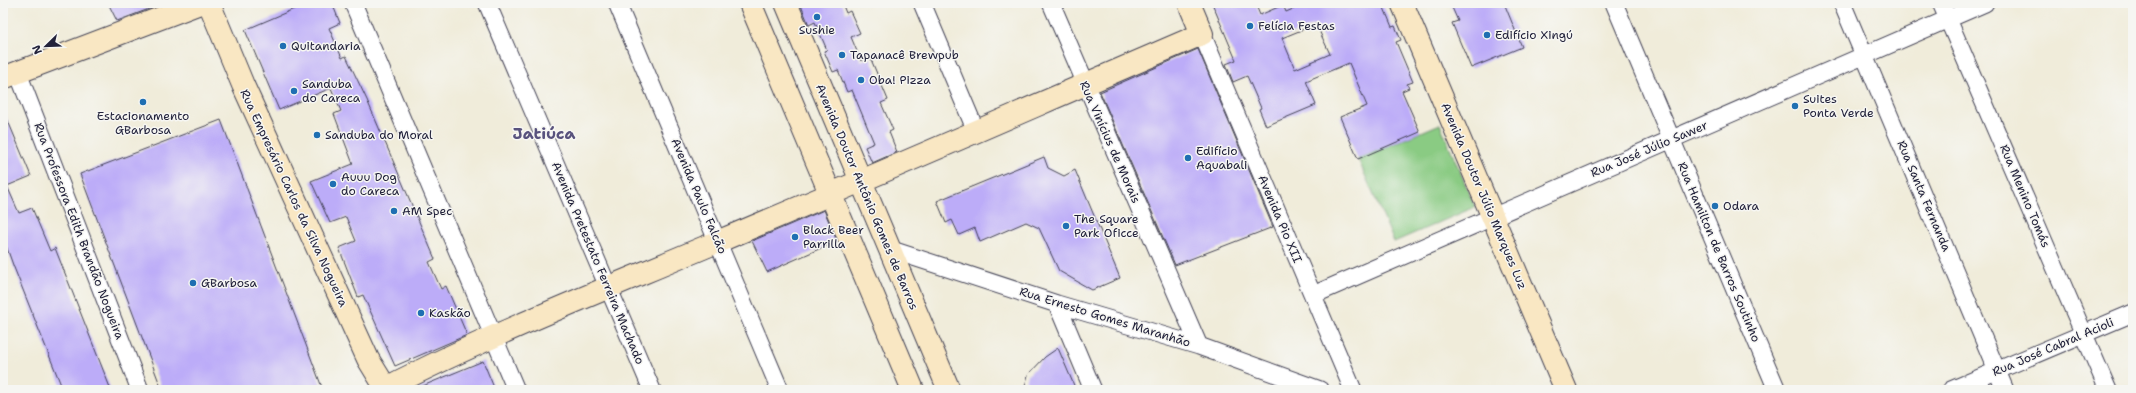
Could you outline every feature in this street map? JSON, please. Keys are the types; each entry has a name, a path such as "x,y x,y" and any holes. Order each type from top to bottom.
{"street":[{"path":"10,76 200,3"},
{"name":"Rua Empresário Carlos da Silva Nogueira","path":"209,3 243,85 368,359 386,389"},
{"path":"353,3 516,390"},
{"name":"Avenida Pretestato Ferreira Machado","path":"487,3 652,390"},
{"name":"Avenida Paulo Falcão","path":"617,3 719,242 780,390"},
{"path":"750,3 913,390"},
{"name":"Avenida Doutor Antônio Gomes de Barros","path":"786,3 949,390"},
{"path":"922,3 976,131"},
{"name":"Rua Vinícius de Morais","path":"1051,3 1199,346"},
{"name":"Avenida Pio XII","path":"1189,3 1353,390"},
{"name":"Avenida Doutor Júlio Marques Luz","path":"1402,3 1566,390"},
{"name":"Rua Hamilton de Barros Soutinho","path":"1614,3 1778,390"},
{"name":"Rua Santa Fernanda","path":"1842,3 2005,390"},
{"name":"Rua Menino Tomás","path":"1941,3 2108,390"},
{"name":"Rua José Júlio Sawer","path":"1312,295 1985,3"},
{"path":"386,389 493,338 609,287 719,242 1202,34"},
{"name":"Rua Professora Edith Brandão Nogueira","path":"10,76 140,390"},
{"name":"Rua Ernesto Gomes Maranhão","path":"889,249 1056,304 1199,346 1320,390"},
{"path":"1056,304 1093,390"},
{"name":"Rua José Cabral Acioli","path":"1951,390 2133,314"}],"green space":[{"path":"1440,124 1475,207 1394,242 1358,159"}],"building":[{"path":"108,3 165,3 117,21"},
{"path":"308,3 332,3 340,23 329,28 342,58 346,56 367,100 435,259 429,262 441,289 446,286 467,335 395,366 363,295 358,297 339,248 356,241 346,217 330,223 311,181 353,164 334,114 341,111 331,88 279,110 245,30"},
{"path":"800,3 842,3 846,13 850,11 860,33 851,37 861,61 870,57 888,100 881,103 893,130 889,132 897,152 872,163 865,147 874,143 852,90 847,92 838,70 833,72 824,51 827,50 815,22 809,25"},
{"path":"1212,3 1255,3 1260,15 1283,5 1286,12 1307,3 1382,3 1392,27 1395,26 1401,40 1396,42 1413,82 1407,84 1409,88 1402,91 1420,132 1358,159 1340,117 1367,106 1349,63 1306,81 1316,105 1266,126 1259,109 1261,108 1247,76 1233,82 1226,64 1236,60","holes":["1316,24 1330,54 1295,69 1282,38"]},
{"name":"Edifício Xingú","path":"1450,3 1504,3 1522,47 1471,68 1452,23 1458,21"},
{"name":"Edifício Aquabali","path":"1198,49 1273,227 1175,265 1100,92"},
{"path":"3,109 31,176 7,186 19,213 32,208 50,251 55,248 111,390 63,390 13,265 3,237"},
{"path":"221,120 323,390 162,390 80,174"},
{"name":"The Square Park Oficce","path":"1044,157 1048,168 1064,176 1075,170 1120,278 1092,290 1059,271 1039,228 1026,222 980,242 975,228 959,235 952,220 946,223 937,201"},
{"name":"Black Beer Parrilla","path":"824,210 837,241 767,272 752,241"},
{"path":"1058,348 1076,390 1024,390 1028,375 1045,357"},
{"path":"483,361 495,390 413,390"}],"place":[{"name":"Sushie","path":"817,17"},
{"name":"Felícia Festas","path":"1250,26"},
{"name":"Edifício Xingú","path":"1487,35"},
{"name":"Quitandaria","path":"283,46"},
{"name":"Tapanacê Brewpub","path":"842,55"},
{"name":"Oba! Pizza","path":"861,80"},
{"name":"Sanduba do Careca","path":"294,91"},
{"name":"Estacionamento GBarbosa","path":"143,102"},
{"name":"Suites Ponta Verde","path":"1795,106"},
{"name":"Sanduba do Moral","path":"317,135"},
{"name":"Edifício Aquabali","path":"1188,158"},
{"name":"Auuu Dog do Careca","path":"333,184"},
{"name":"Odara","path":"1715,206"},
{"name":"AM Spec","path":"394,211"},
{"name":"The Square Park Oficce","path":"1066,226"},
{"name":"Black Beer Parrilla","path":"795,237"},
{"name":"GBarbosa","path":"193,283"},
{"name":"Kaskão","path":"421,313"}],"district":[{"name":"Jatiúca","path":"544,133"}]}
